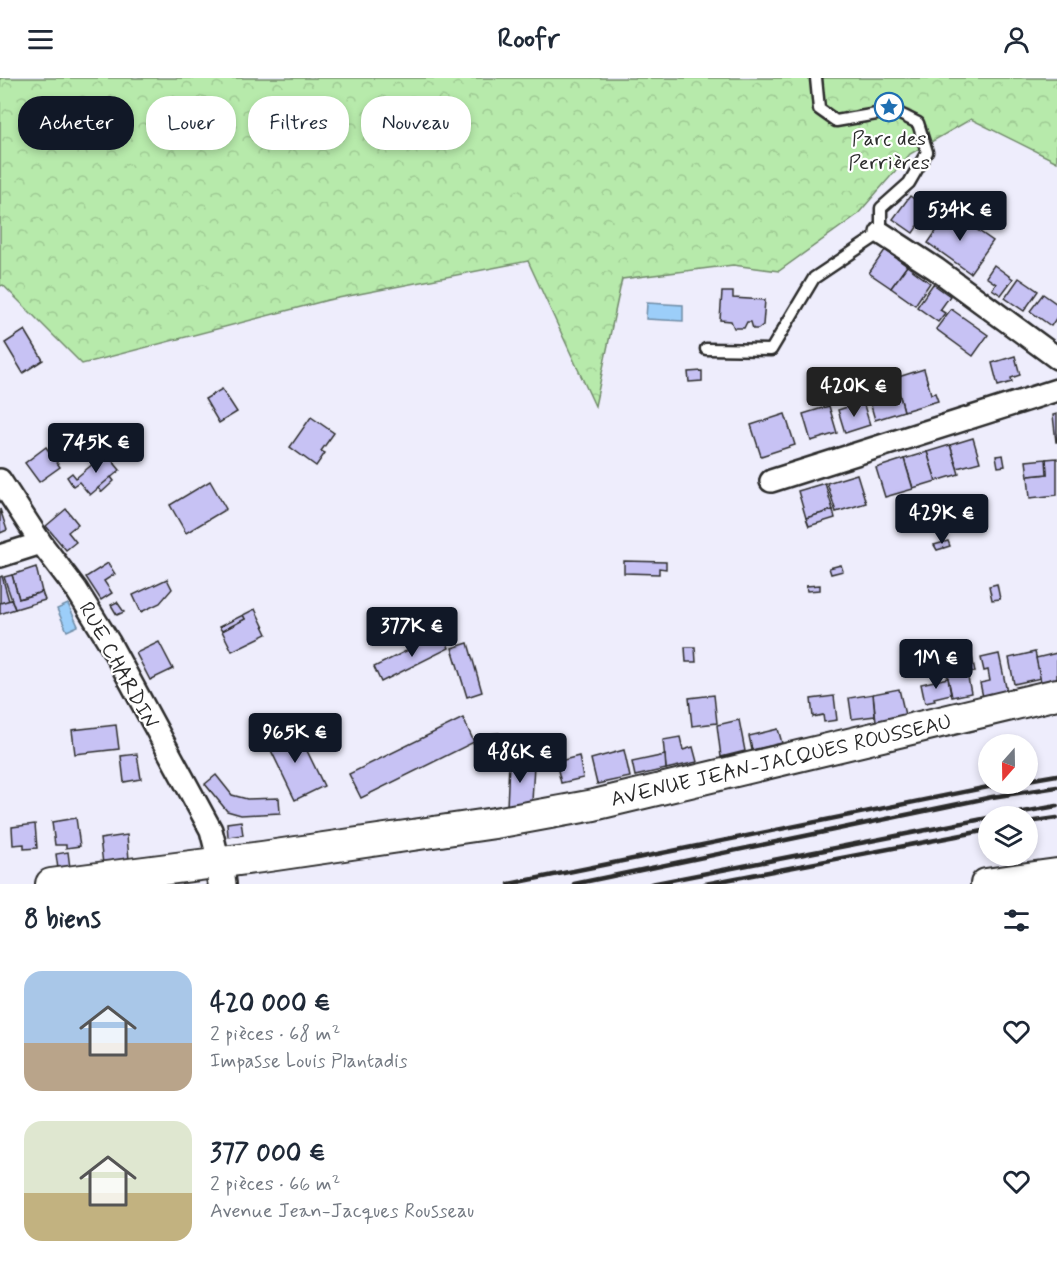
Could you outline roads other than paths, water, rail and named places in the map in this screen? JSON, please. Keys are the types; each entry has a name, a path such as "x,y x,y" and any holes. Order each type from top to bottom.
{"main road":[{"name":"AVENUE JEAN-JACQUES ROUSSEAU","path":"51,884 220,873 594,805 1057,694"},
{"path":"986,884 1057,874"}],"street":[{"path":"881,233 936,269 1057,358"},
{"path":"771,481 1057,390"},
{"name":"RUE CHARDIN","path":"0,480 41,543 76,589 109,642 211,830 220,873"},
{"path":"0,556 41,543"}],"lane":[{"path":"706,349 771,350 814,278 881,233 881,208 909,183 927,152 918,123 894,111 836,121 819,109 816,78"}],"water":[{"path":"647,303 683,305 683,321 646,319"},
{"path":"68,604 78,626 67,631 57,609"}],"railway":[{"path":"1038,778 1057,775"},
{"path":"574,884 992,797 1057,787"},
{"path":"509,884 978,789"},
{"path":"1038,809 1057,806"},
{"path":"1038,821 1057,818"},
{"path":"651,884 978,820"},
{"path":"705,884 978,832"}],"place":[{"name":"Parc des Perrières","path":"889,107"}]}
